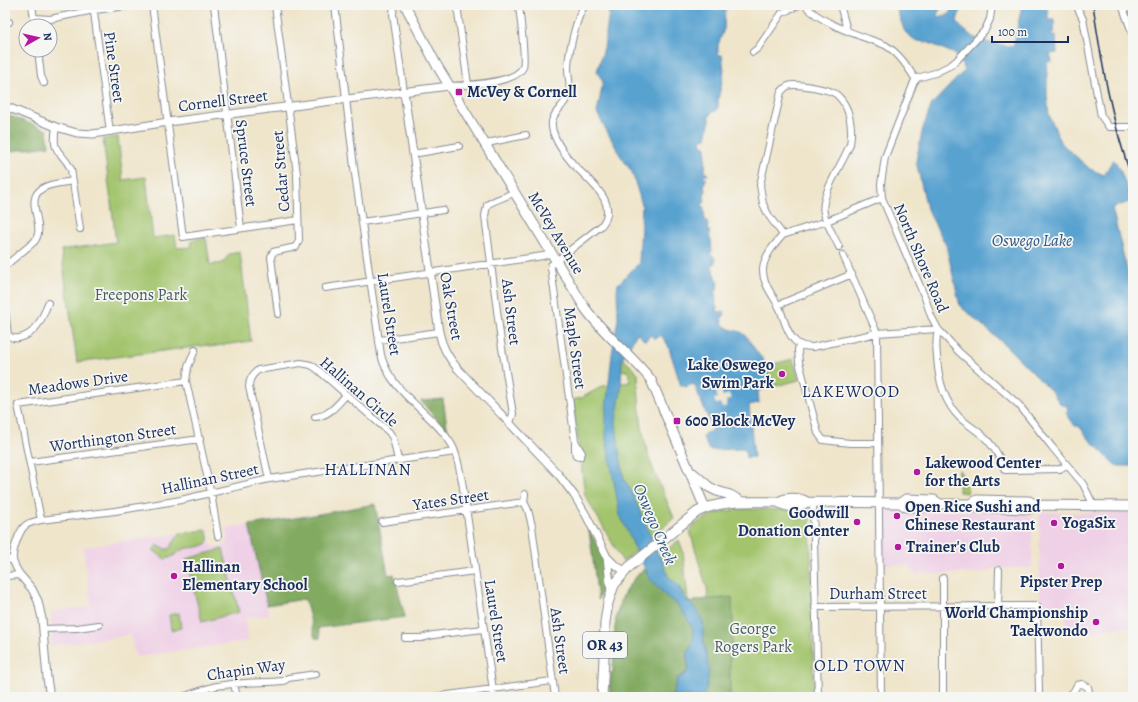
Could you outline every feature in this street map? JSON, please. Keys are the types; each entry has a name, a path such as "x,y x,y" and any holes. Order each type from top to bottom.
{"main road":[{"name":"McVey Avenue","path":"405,5 449,86 590,315 610,338 644,372 653,384 705,508"},
{"name":"McVey Avenue","path":"689,468 708,487 730,494 742,502"},
{"name":"OR 43","path":"602,697 605,622 608,603 614,585 627,569 689,517 705,508 723,503 742,502 778,502 784,506 802,506 810,502 900,503 906,499 934,500 940,504 971,504 977,500 984,500 1029,501 1036,505 1133,506"}],"street":[{"path":"32,5 34,18"},
{"path":"54,18 93,8 136,5"},
{"path":"152,5 183,237 298,220"},
{"name":"Spruce Street","path":"214,5 241,228"},
{"name":"Cedar Street","path":"275,5 296,174 299,240 296,247 273,252 271,257 278,314"},
{"name":"Laurel Street","path":"335,5 362,222 382,360 389,374 407,398 444,434 455,452 462,481 494,697"},
{"name":"Oak Street","path":"394,5 393,14 400,66 439,332 443,347 450,360 558,474 574,495 586,515 606,557 611,593"},
{"path":"457,5 468,85"},
{"path":"449,86 468,85 507,79 517,75 521,71 524,61 519,5"},
{"path":"556,262 597,230 604,223 607,215 607,207 603,195 564,152 555,137 552,125 556,113 569,94 568,68 572,43 579,14 585,5"},
{"path":"753,52 758,48 782,13 800,5"},
{"path":"805,5 817,16 894,50 916,80 935,73 957,60 985,30 989,23 992,5"},
{"path":"840,5 847,30"},
{"path":"1076,5 1083,19 1100,114 1109,126 1133,127"},
{"path":"1122,5 1133,35"},
{"name":"Pine Street","path":"93,8 110,132"},
{"path":"39,58 41,76 44,83"},
{"name":"North Shore Road","path":"916,80 908,96 885,157 881,184 882,198 925,298 931,316 938,329 963,356 1019,405 1083,484 1094,506"},
{"path":"783,235 762,204 760,185 781,92 788,86 797,85 818,88 836,94 845,107 849,117 851,137 848,152 824,199 823,211 839,247"},
{"name":"Cornell Street","path":"5,106 56,128 77,133 93,134 227,114 449,86"},
{"path":"56,128 54,139 55,147 71,169 80,229"},
{"path":"486,145 492,142 526,135"},
{"path":"413,154 459,146"},
{"path":"5,266 38,237 39,230 34,203 38,192 47,186 73,181"},
{"name":"Ash Street","path":"510,423 513,414 501,342 485,216 487,205 490,202 507,197 514,192"},
{"path":"882,198 827,221 783,235 767,255 763,268 765,281 794,340 807,347 813,347 877,333 938,329 936,340 938,373 945,397 960,417 992,445 1005,470 1060,469 1067,465"},
{"path":"362,222 443,210"},
{"path":"325,288 543,256 551,253"},
{"path":"843,256 877,333 880,697"},
{"name":"Maple Street","path":"556,262 552,266 551,273 575,441"},
{"path":"778,305 852,274"},
{"path":"5,311 8,335 12,338 20,338 32,332 42,318 48,303"},
{"path":"379,340 439,332"},
{"path":"800,344 800,362 818,433 823,440 850,443 878,443"},
{"path":"195,350 188,367 186,381 200,439 218,536"},
{"name":"Hallinan Circle","path":"269,479 249,387 250,380 254,373 262,368 295,363 305,363 317,368 388,432 393,438 398,460"},
{"name":"Meadows Drive","path":"41,520 18,405 186,381"},
{"path":"315,417 327,415 346,395"},
{"name":"Worthington Street","path":"30,462 200,439"},
{"name":"Hallinan Street","path":"13,561 21,530 29,523 41,520 115,511 181,500 269,479 455,452"},
{"name":"Ash Street","path":"525,494 524,502 528,510 532,526 555,697"},
{"name":"Yates Street","path":"382,522 524,502"},
{"path":"810,502 818,697"},
{"name":"Oak Street","path":"606,557 614,565 627,569"},
{"path":"5,558 13,561 20,575 36,595 41,614 50,697"},
{"path":"398,581 475,570"},
{"path":"998,606 999,570"},
{"path":"5,576 20,575"},
{"path":"943,578 943,697"},
{"name":"Durham Street","path":"815,607 1037,606 1038,697"},
{"path":"42,629 76,628 99,625"},
{"path":"405,638 421,638 433,635 483,629"},
{"name":"Chapin Way","path":"182,697 206,689 234,684 284,681 288,678 316,674"},
{"path":"433,697 552,681"},
{"path":"234,684 237,697"},
{"path":"1063,697 1074,692 1077,685 1082,684 1088,687 1088,697"}],"shaded area":[{"path":"886,510 1032,512 1032,568 993,568 987,573 915,574 909,565 883,564 883,513"},
{"path":"1043,512 1133,513 1133,627 1107,628 1100,631 1067,632 1066,605 1044,604 1040,601 1039,515"},
{"name":"Hallinan Elementary School","path":"249,525 269,615 245,618 248,641 136,657 130,635 51,646 51,612 91,606 83,547 210,529 208,537 209,542 213,546 220,548 225,545 228,540 228,533 224,528"}],"green space":[{"path":"5,114 47,130 49,146 5,152"},
{"name":"Freepons Park","path":"118,137 123,180 146,177 153,238 175,235 177,248 192,247 191,240 206,238 210,265 223,263 229,254 240,252 251,341 77,362 61,250 116,242 103,139"},
{"path":"618,354 638,373 640,416 646,448 674,518 623,562 585,495 573,400 581,398 603,386 630,382 629,372 615,368"},
{"name":"Lake Oswego Swim Park","path":"793,359 799,380 772,387 765,366"},
{"path":"443,399 448,433 421,401"},
{"path":"959,470 966,482 967,493 959,492"},
{"path":"375,504 388,575 394,574 405,617 318,628 320,638 315,638 305,599 267,605 249,525"},
{"name":"George Rogers Park","path":"747,509 805,510 810,514 814,697 609,697 611,673 613,673 614,638 617,615 624,594 630,584 647,566 679,540 683,551 688,601 692,603 694,601 708,599 707,588 690,531 692,530 690,528 703,519 717,513"},
{"path":"206,530 208,537 205,545 185,549 170,558 165,559 153,550 157,545 165,549 169,549 180,533"},
{"path":"589,530 604,558 607,577 598,600"},
{"path":"223,549 239,612 202,622 186,559"},
{"path":"645,568 651,580 677,604 688,618 692,626 694,638 689,650 688,671 678,678 672,697 609,697 611,673 613,673 615,629 620,604 634,580"},
{"path":"732,597 733,625 732,653 730,653 730,697 702,697 703,623 687,601 692,603 694,601"},
{"path":"179,613 181,628 171,630 169,615"}],"water":[{"path":"610,5 733,5 725,10 724,29 718,45 718,55 722,55 724,71 718,107 716,111 712,111 708,119 710,120 706,138 701,139 702,146 706,147 705,171 708,175 704,175 703,177 707,179 704,186 706,192 704,193 705,202 702,204 705,221 707,221 709,237 711,240 712,252 710,252 710,254 715,258 715,263 712,264 712,267 718,284 717,290 715,291 716,307 718,312 725,312 724,316 721,318 723,325 729,329 741,332 746,336 763,359 769,381 771,381 772,387 758,391 759,403 749,405 754,457 746,458 745,449 709,450 703,437 705,436 704,434 713,430 694,384 685,387 684,385 681,386 668,345 661,335 655,339 651,335 645,341 637,333 622,359 621,391 616,421 624,479 632,493 668,576 678,585 687,601 698,611 703,623 703,636 709,671 706,690 702,697 672,697 678,678 686,674 689,667 687,659 694,636 692,628 687,618 675,602 667,597 650,579 633,544 620,515 606,439 606,410 612,354 618,318 618,284 639,263 642,205 632,172 620,155 597,113 603,82 597,71 604,48"},
{"name":"Oswego Lake","path":"893,5 945,5 940,9 937,15 938,17 950,14 948,5 952,5 960,11 957,21 958,24 968,33 981,40 1005,46 1014,45 1022,5 1045,5 1048,10 1048,20 1054,20 1054,32 1051,33 1051,36 1056,36 1057,53 1050,54 1052,61 1047,62 1047,95 1049,115 1062,144 1090,169 1104,175 1113,160 1116,162 1132,201 1112,208 1133,295 1133,466 1118,466 1114,464 1089,439 1079,426 1075,426 1066,413 1068,410 1066,405 1061,405 1052,392 1003,343 960,306 946,245 927,209 916,161 923,128 932,104 965,70 955,54 927,42 916,41 905,32 896,8"}],"pier":[{"path":"721,390 723,396 729,394 731,399 726,401 727,406 722,408 720,403 716,404 714,399 718,398 716,393"}],"railway":[{"path":"1093,5 1113,116 1133,181"}],"place":[{"name":"McVey & Cornell","path":"459,92"},
{"name":"Lake Oswego Swim Park","path":"782,374"},
{"name":"600 Block McVey","path":"677,421"},
{"name":"Lakewood Center for the Arts","path":"917,472"},
{"name":"Open Rice Sushi and Chinese Restaurant","path":"897,516"},
{"name":"Goodwill Donation Center","path":"857,522"},
{"name":"YogaSix","path":"1054,523"},
{"name":"Trainer's Club","path":"898,547"},
{"name":"Pipster Prep","path":"1061,566"},
{"name":"Hallinan Elementary School","path":"174,576"},
{"name":"World Championship Taekwondo","path":"1096,622"}],"district":[{"name":"LAKEWOOD","path":"851,391"},
{"name":"HALLINAN","path":"368,469"},
{"name":"OLD TOWN","path":"860,665"}],"water label":[{"name":"Oswego Creek","path":"655,524"}]}
